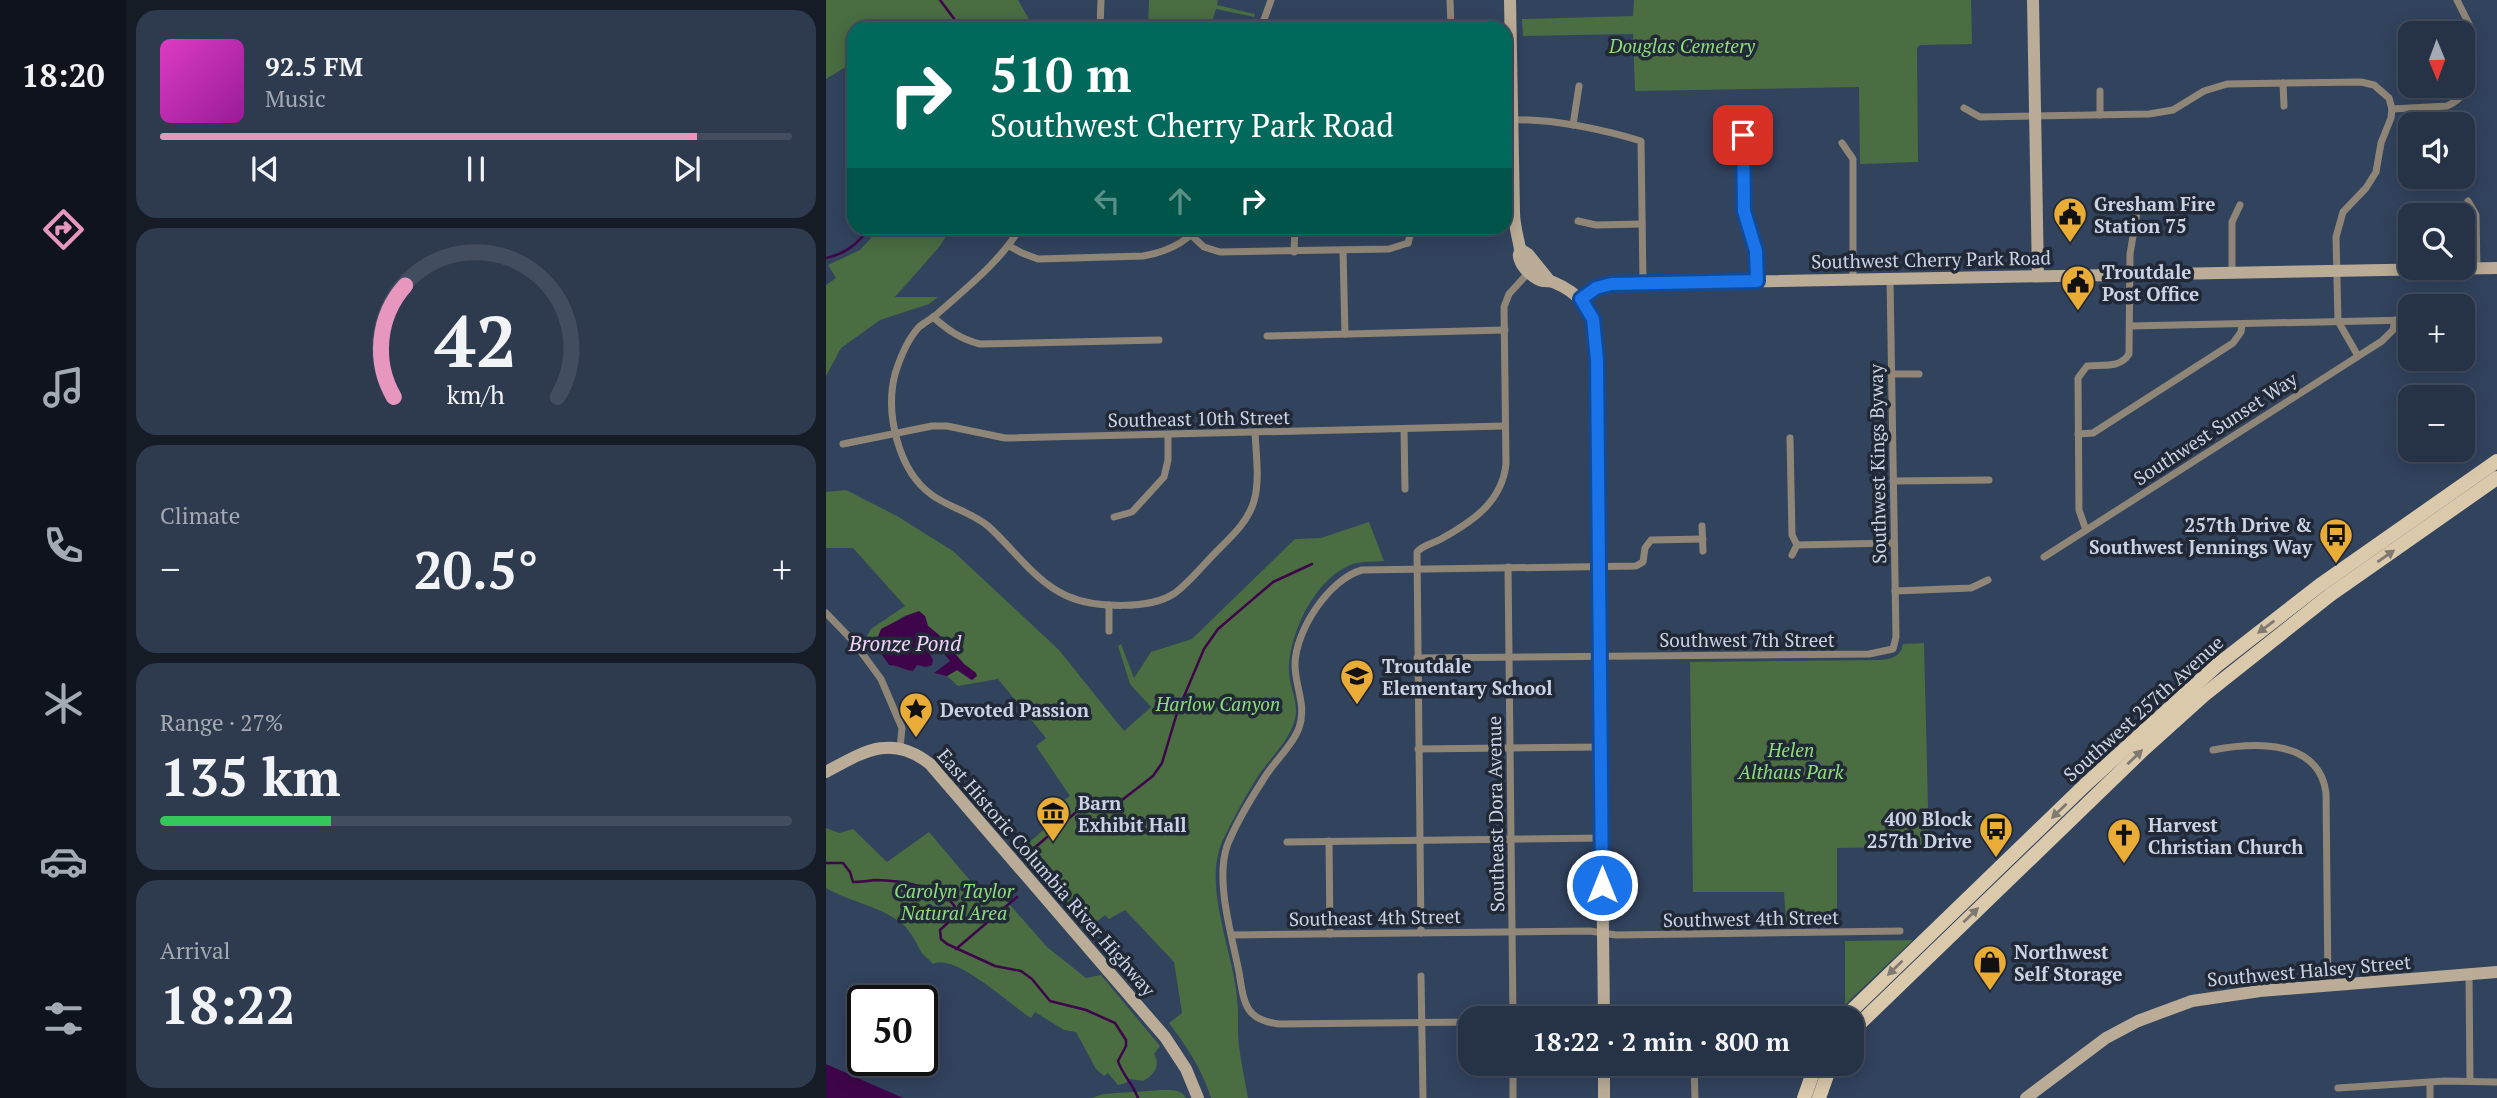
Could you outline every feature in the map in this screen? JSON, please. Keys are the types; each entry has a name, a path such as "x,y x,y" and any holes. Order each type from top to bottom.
{"main road":[{"name":"Southwest 257th Avenue","path":"1856,1006 2102,769 2216,666 2320,585 2497,461"},
{"name":"Southwest 257th Avenue","path":"1864,1019 2134,758 2204,695 2330,595 2497,478"},
{"path":"1804,1098 1812,1076"},
{"path":"1819,1098 1827,1076"}],"street":[{"path":"1100,21 1101,0"},
{"path":"1263,21 1270,0"},
{"path":"1450,0 1451,21"},
{"path":"1510,0 1510,21"},
{"path":"2033,0 2038,276"},
{"path":"2392,109 2447,106 2455,103 2467,90 2471,73 2469,24 2457,0"},
{"path":"1964,108 1980,117 2100,115 2165,112 2181,106 2204,91 2227,84 2361,82 2382,90 2389,98 2392,109 2376,172 2366,188 2347,206 2339,222 2336,237 2338,321 2358,356"},
{"path":"2283,83 2284,106"},
{"path":"1573,125 1579,86"},
{"path":"2100,91 2100,115"},
{"path":"1512,119 1573,125 1641,141 1643,284"},
{"path":"1743,135 1744,211 1756,251 1757,281"},
{"path":"1842,143 1853,159 1853,280"},
{"path":"1512,190 1519,258 1529,272 1542,281 1549,280"},
{"path":"2468,201 2476,215 2477,268"},
{"path":"2232,273 2232,222 2240,205"},
{"path":"2086,530 2079,510 2079,374 2087,366 2118,364 2124,361 2130,349 2131,243 2138,206"},
{"path":"1578,221 1596,225 1642,224"},
{"path":"1016,235 1009,246 919,327 902,355 895,376 893,394 896,431 902,454 910,470 931,494 979,520 1054,589 1078,600 1109,605 1139,604 1165,598 1184,584 1248,516 1255,496 1255,432"},
{"path":"1009,246 1038,259 1133,257 1157,254 1191,235 1213,251 1294,252 1389,249 1412,245 1412,235"},
{"path":"1294,252 1295,235"},
{"path":"1520,250 1528,254 1549,280 1581,299 1593,319 1596,338 1604,1006"},
{"path":"1343,251 1345,334"},
{"name":"Southwest Cherry Park Road","path":"1581,299 1603,285 2497,268"},
{"path":"1421,933 1416,555 1419,548 1443,538 1483,512 1497,496 1505,475 1506,300 1529,272"},
{"name":"Southwest Kings Byway","path":"1890,279 1895,591 1893,649"},
{"path":"933,317 949,332 980,344 1159,340"},
{"path":"2131,326 2395,320"},
{"name":"Southwest Sunset Way","path":"2044,557 2390,335 2395,320"},
{"path":"2078,434 2093,433 2233,343 2241,332 2242,324"},
{"path":"1268,336 1504,330"},
{"path":"1891,374 1920,374"},
{"name":"Southeast 10th Street","path":"843,444 896,431 939,426 1005,438 1506,426"},
{"path":"1404,429 1405,489"},
{"path":"1114,517 1132,512 1164,477 1168,460 1168,435"},
{"path":"1790,438 1792,535 1797,545"},
{"path":"1893,481 1989,480"},
{"path":"1702,526 1703,551"},
{"path":"1458,1022 1279,1024 1255,1017 1245,1002 1224,886 1225,854 1261,782 1299,729 1303,705 1295,664 1297,644 1304,630 1333,587 1351,573 1372,568 1640,565 1645,559 1648,542 1651,540 1703,539"},
{"path":"1797,545 1894,543"},
{"path":"1791,555 1797,545"},
{"name":"Southeast Dora Avenue","path":"1508,567 1513,1006"},
{"path":"1895,591 1972,588 1987,580"},
{"path":"1109,605 1109,631"},
{"path":"826,613 853,641 881,679 901,724 900,748 883,747 865,752 826,772"},
{"name":"Southwest 7th Street","path":"1417,658 1869,654 1893,649"},
{"path":"1418,749 1601,747"},
{"path":"2213,750 2226,747 2285,748 2308,758 2322,778 2326,793 2328,985"},
{"name":"East Historic Columbia River Highway","path":"900,748 921,757 938,771 1155,1024 1174,1048 1198,1098"},
{"path":"1287,842 1602,838"},
{"path":"1329,841 1330,933"},
{"name":"Southeast 4th Street","path":"1232,935 1512,931 1603,933"},
{"name":"Southwest 4th Street","path":"1603,933 1900,931"},
{"name":"Southwest Halsey Street","path":"2026,1098 2106,1038 2138,1021 2192,1001 2236,993 2497,972"},
{"path":"2469,975 2470,1081"},
{"path":"1421,976 1423,1098"},
{"path":"1513,1076 1513,1098"},
{"path":"1604,1076 1604,1098"},
{"path":"1694,1076 1695,1098"},
{"path":"2338,1088 2497,1082"},
{"path":"2430,1083 2430,1098"}],"green space":[{"path":"826,0 1018,0 1030,21 847,21 847,66 826,79"},
{"path":"1149,0 1218,0 1217,5 1255,14 1254,17 1216,9 1212,21 1148,21"},
{"name":"Douglas Cemetery","path":"1634,0 1971,0 1972,44 1920,45 1917,48 1918,162 1860,164 1859,87 1635,91 1633,34 1523,36 1522,19 1633,16"},
{"path":"871,235 947,235 895,297 938,297 929,304 880,320 841,348 826,376 826,285 836,278 828,265 860,250"},
{"name":"Harlow Canyon","path":"846,490 897,516 953,551 1059,650 1124,731 1151,707 1130,684 1118,646 1121,644 1134,678 1151,652 1192,639 1295,539 1321,538 1369,522 1384,561 1357,563 1339,571 1327,581 1306,609 1293,642 1290,658 1289,673 1296,707 1292,728 1246,796 1222,842 1217,860 1217,899 1238,1004 1239,1046 1248,1098 1211,1098 1193,1059 1169,1023 1182,1013 1174,962 1125,910 1109,919 1105,915 1086,930 1019,851 1055,820 1048,811 1070,796 1036,746 1046,738 998,679 958,686 947,676 957,670 971,680 976,673 928,626 925,616 903,617 886,634 878,649 866,638 871,629 905,606 853,548 826,548 826,492"},
{"name":"Helen Althaus Park","path":"1924,643 1929,846 1837,848 1837,923 1786,923 1784,892 1693,892 1690,662 1879,660 1895,656 1903,644"},
{"name":"Carolyn Taylor Natural Area","path":"826,828 839,833 853,829 887,862 929,832 979,891 1004,898 1047,947 1086,978 1101,975 1160,1046 1154,1054 1157,1062 1153,1073 1143,1081 1130,1079 1118,1085 1108,1073 1104,1076 1096,1069 1076,1032 1064,1030 1035,1012 1031,1018 983,982 955,966 933,964 900,922 882,911 826,888"},
{"path":"1913,940 1854,996 1845,1005 1845,941"},
{"path":"1162,1090 1179,1092 1186,1098 1092,1098 1103,1094"}],"water":[{"name":"Bronze Pond","path":"919,611 925,616 928,626 977,676 972,680 957,670 947,676 934,673 950,661 937,645 931,645 928,650 933,660 932,665 917,665 913,671 889,665 878,649 877,639 881,629"},
{"path":"826,1064 847,1073 847,1076 853,1076 903,1098 826,1098"}],"waterway":[{"path":"940,0 956,21"},
{"path":"826,258 840,254 864,235"},
{"path":"1032,850 1082,807 1122,800 1153,776 1162,763 1177,713 1204,649 1218,629 1273,582 1312,564"},
{"path":"826,863 843,863 853,882 896,881 920,886 942,895 951,901 956,909 953,918 940,930 941,939 947,944 995,966 1021,971 1032,979 1050,1001 1086,1010 1115,1023 1126,1040 1126,1046 1118,1061 1138,1098"},
{"path":"956,949 1017,897"}],"place":[{"name":"Gresham Fire Station 75","path":"2070,244"},
{"name":"Troutdale Post Office","path":"2078,312"},
{"name":"257th Drive & Southwest Jennings Way","path":"2336,565"},
{"name":"Troutdale Elementary School","path":"1357,706"},
{"name":"Devoted Passion","path":"916,739"},
{"name":"Barn Exhibit Hall","path":"1053,843"},
{"name":"400 Block 257th Drive","path":"1996,859"},
{"name":"Harvest Christian Church","path":"2124,865"},
{"name":"Northwest Self Storage","path":"1990,992"}],"route":[{"path":"1602,885 1597,360 1593,319 1581,299 1590,291 1611,284 1757,281 1756,251 1744,211 1743,135"}]}
